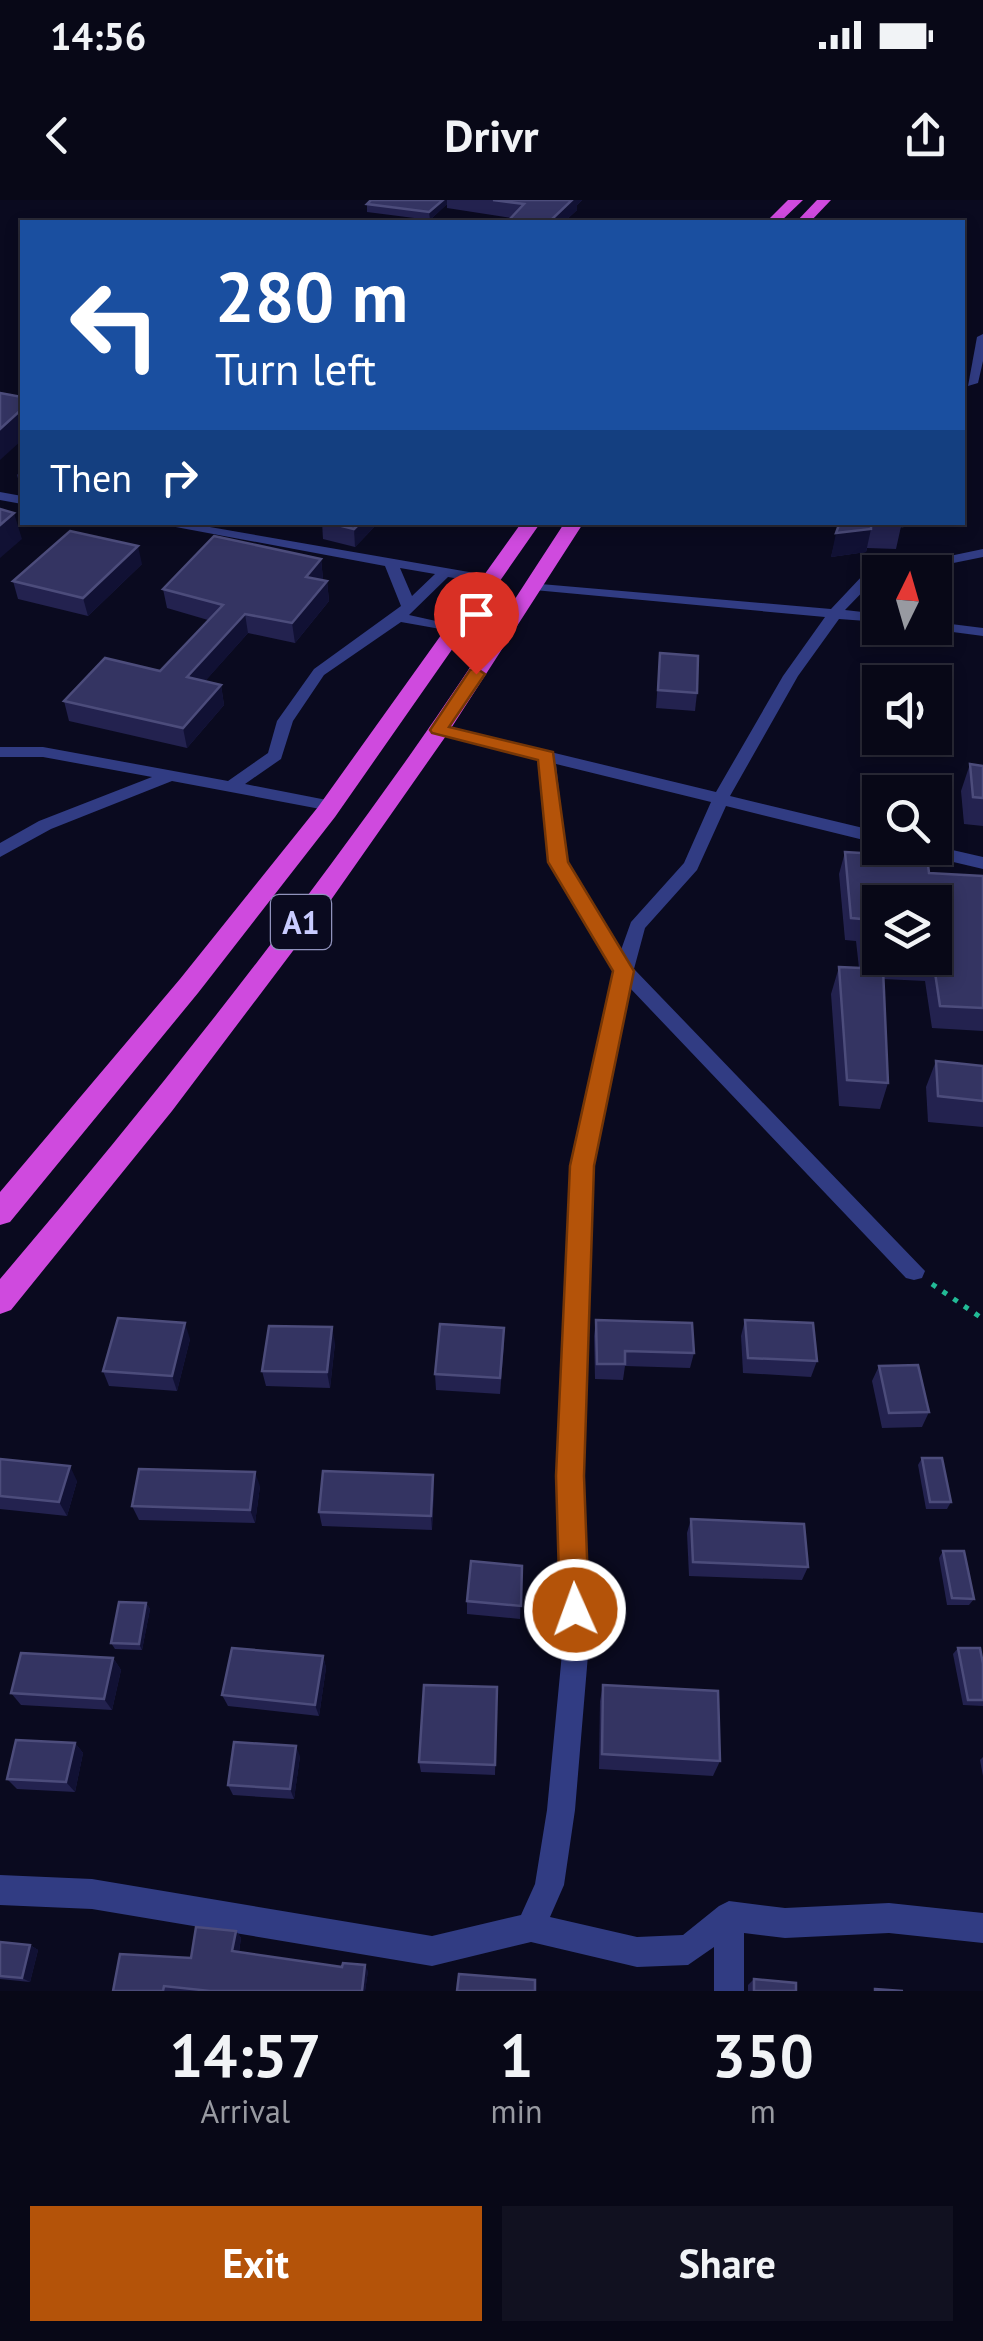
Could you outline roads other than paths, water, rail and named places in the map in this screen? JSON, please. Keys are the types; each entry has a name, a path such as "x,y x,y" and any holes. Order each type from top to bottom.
{"highway":[{"path":"775,220 796,200"},
{"path":"805,220 824,200"},
{"name":"A1","path":"0,1214 158,1027 331,806 530,525"},
{"name":"A1","path":"0,1301 208,1046 323,893 496,645 573,525"},
{"path":"456,633 496,645"}],"street":[{"path":"972,383 983,338"},
{"path":"173,525 492,580"},
{"path":"952,560 983,554"},
{"path":"390,562 404,612"},
{"path":"232,786 275,755 285,721 319,672 404,612 445,572"},
{"path":"531,1927 549,1885 561,1810 576,1643 570,1476 582,1166 624,971 637,926 691,866 721,800 790,676 836,612 862,585"},
{"path":"534,586 862,616"},
{"path":"404,612 456,633"},
{"path":"952,628 983,632"},
{"path":"438,730 862,834"},
{"path":"0,752 44,752 331,806"},
{"path":"547,756 558,862 624,971 914,1271"},
{"path":"0,851 45,825 167,777"},
{"path":"952,856 983,863"},
{"path":"0,1890 92,1894 432,1950 531,1927 637,1952 688,1950 729,1916 785,1923 889,1918 983,1928"},
{"path":"729,1916 729,1991"}]}
